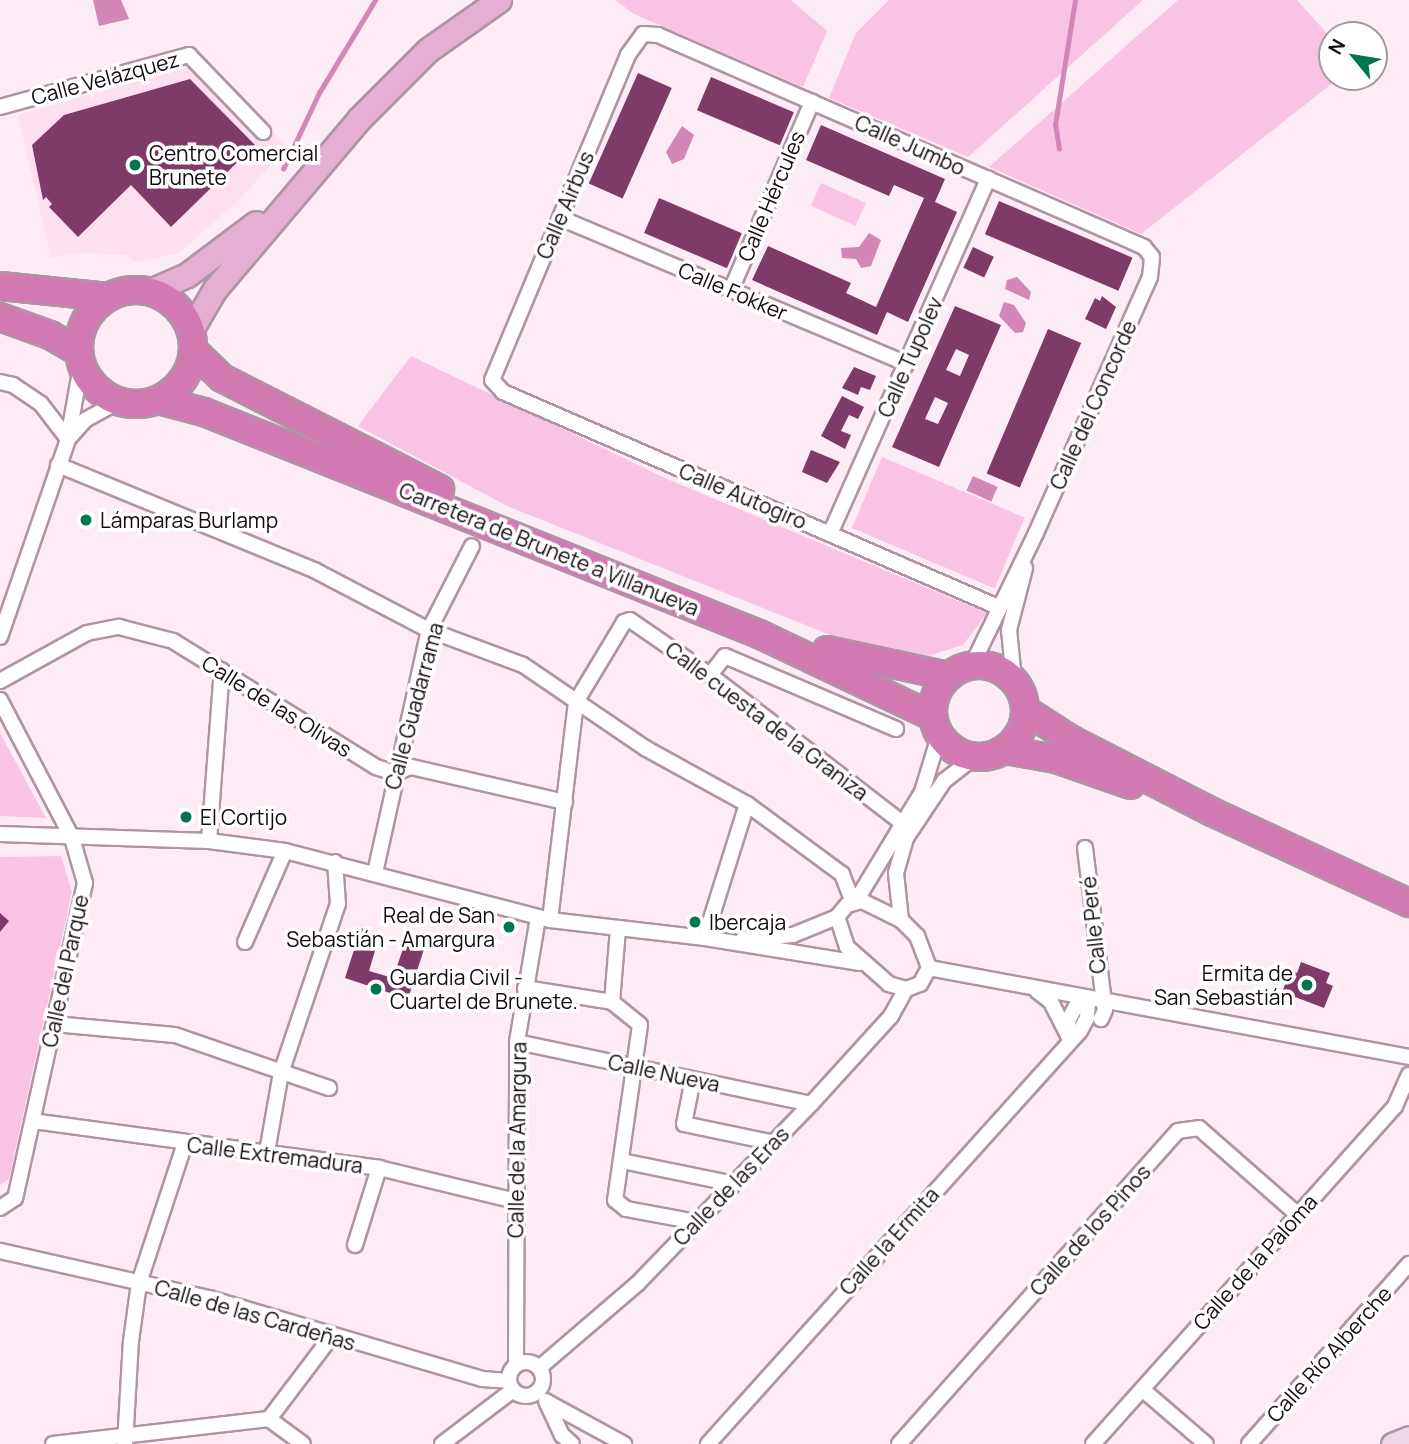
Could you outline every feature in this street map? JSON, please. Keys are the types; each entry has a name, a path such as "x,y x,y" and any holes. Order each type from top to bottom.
{"highway":[{"path":"0,286 108,296 136,289 150,291 176,305 192,340 182,380 158,400 117,401 95,388 80,359 50,335 0,317"},
{"path":"80,359 81,330 91,310 108,296"},
{"name":"Carretera de Brunete a Villanueva","path":"192,340 222,378 536,534 825,650 960,670"},
{"name":"Carretera de Brunete a Villanueva","path":"158,400 254,432 746,629 834,666 936,726"},
{"path":"1212,812 1056,759 1005,750 973,758 960,754 936,726 939,687 960,670 987,665 1014,680 1025,710 1070,739 1212,812 1409,903"},
{"path":"1005,750 1016,739 1025,710"},
{"path":"1294,849 1409,888"}],"main road":[{"path":"192,340 215,289 359,119 428,50 499,0"},
{"path":"150,291 187,275 226,249 314,172"}],"street":[{"name":"Calle Jumbo","path":"643,34 657,35 1144,247 1152,257 1150,277"},
{"name":"Calle Airbus","path":"492,380 628,55 643,34"},
{"name":"Calle Velázquez","path":"0,107 189,55 263,132"},
{"name":"Calle Hércules","path":"731,290 812,103"},
{"name":"Calle Tupolev","path":"830,534 988,179"},
{"name":"Calle Fokker","path":"559,218 907,364"},
{"name":"Calle del Concorde","path":"960,670 990,633 998,607 1036,533 1150,277"},
{"path":"0,637 68,439 80,359"},
{"name":"Calle Autogiro","path":"492,380 503,392 998,607"},
{"path":"0,382 13,385 41,404 68,439"},
{"path":"68,439 85,420 117,401"},
{"path":"58,465 314,570 429,630 523,665 645,748 747,804 842,874 855,902"},
{"name":"Calle del Concorde","path":"1014,680 1009,630 1036,533"},
{"name":"Calle Guadarrama","path":"375,873 395,773 429,630 472,545"},
{"name":"Calle cuesta de la Graniza","path":"631,620 710,675 902,823"},
{"name":"Calle de la Amargura","path":"516,1365 517,1042 525,988 544,919 565,802 576,702 624,622 631,620"},
{"name":"Calle de las Olivas","path":"0,681 87,633 119,627 173,640 376,768 395,773 411,767 565,802"},
{"path":"710,675 725,656 895,729"},
{"path":"209,841 222,670"},
{"name":"Calle del Parque","path":"0,700 72,838 85,883 16,1198 0,1208"},
{"path":"711,939 793,935 837,917 855,902 933,769 936,726"},
{"path":"901,920 896,873 905,838 944,781 973,758"},
{"path":"711,939 747,804"},
{"path":"0,834 209,841 285,851 544,919 711,939 860,962"},
{"name":"Calle Peré","path":"1086,848 1090,1000"},
{"path":"245,942 285,851"},
{"path":"267,1152 281,1073 338,904 335,862"},
{"path":"855,902 881,907 901,920 923,947 929,968 1133,1008 1409,1057"},
{"path":"837,917 839,933 860,962 889,984 906,989"},
{"path":"612,1002 618,929"},
{"name":"Calle de las Eras","path":"539,1368 638,1283 811,1104 891,1016 906,989 926,979 929,968"},
{"path":"525,988 612,1002 640,1025 615,1200 626,1209 697,1222"},
{"path":"1034,989 1051,1002 1075,1034"},
{"path":"1090,1000 1105,1010 1101,1019"},
{"name":"Calle la Ermita","path":"708,1444 1075,1034 1087,1018 1090,1000"},
{"name":"Calle la Ermita","path":"1075,1034 1101,1019 1133,1008"},
{"path":"54,1024 175,1035 329,1088"},
{"name":"Calle Nueva","path":"517,1042 811,1104"},
{"name":"Calle de la Paloma","path":"1093,1444 1395,1106 1409,1075"},
{"path":"694,1079 684,1124 774,1143"},
{"name":"Calle Extremadura","path":"33,1121 379,1168 515,1201"},
{"name":"Calle de los Pinos","path":"899,1444 1178,1131 1199,1128 1298,1215"},
{"path":"125,1440 139,1283 185,1143"},
{"path":"622,1161 734,1184"},
{"path":"355,1245 379,1168"},
{"name":"Calle de las Cardeñas","path":"0,1251 209,1298 331,1337 511,1386"},
{"name":"Calle Río Alberche","path":"1249,1444 1409,1264"},
{"path":"53,1444 125,1440 269,1419 331,1337"},
{"path":"442,1444 511,1386 516,1365 524,1362 539,1368 543,1385 542,1397 562,1435 572,1444"},
{"path":"511,1386 520,1395 542,1397 624,1444"},
{"path":"1142,1389 1206,1444"},
{"path":"269,1419 303,1444"}],"shaded area":[{"path":"93,0 121,0 129,19 99,26"},
{"path":"615,0 791,0 827,31 803,87 634,14"},
{"path":"889,0 1143,0 968,157 829,98 856,33"},
{"path":"1178,0 1297,0 1318,23 1318,91 1322,91 1141,234 989,167"},
{"path":"206,62 287,147 242,197 179,253 136,262 127,255 74,253 51,258 18,115"},
{"path":"682,126 694,135 684,159 672,164 666,152"},
{"path":"821,183 866,203 856,226 811,206"},
{"path":"869,233 881,240 871,266 861,268 856,259 842,258 841,248 859,247"},
{"path":"1017,277 1031,292 1029,300 1005,289 1007,280"},
{"path":"1004,302 1014,305 1026,323 1023,332 1015,333 999,316"},
{"path":"411,356 667,479 987,613 963,645 928,656 878,654 507,506 358,426"},
{"path":"882,457 1025,518 995,588 852,528"},
{"path":"973,476 998,487 991,502 966,491"},
{"path":"0,733 46,818 0,816"},
{"path":"61,856 72,892 9,1179 0,1185 0,857"}],"building":[{"path":"638,73 672,88 623,199 589,184"},
{"path":"711,77 794,112 780,145 697,110"},
{"name":"Centro Comercial Brunete","path":"190,79 255,145 171,227 131,185 78,237 49,207 52,204 46,197 43,200 32,145 64,115"},
{"path":"821,125 945,179 935,202 957,212 908,322 887,312 877,335 752,280 768,246 851,283 846,293 876,307 924,198 894,185 889,196 806,160"},
{"path":"659,198 742,233 727,268 644,233"},
{"path":"999,201 1132,258 1118,291 985,234"},
{"path":"973,247 994,257 984,278 963,268"},
{"path":"1102,296 1116,307 1106,329 1085,319 1095,298 1100,301"},
{"path":"955,306 1001,325 939,467 892,447","holes":["956,349 969,355 960,376 946,370","935,397 948,403 938,424 925,419"]},
{"path":"1048,329 1081,343 1020,488 987,474"},
{"path":"854,367 876,376 870,390 861,387 858,395 842,388"},
{"path":"842,396 864,407 858,419 849,415 841,431 851,435 845,449 821,436"},
{"path":"811,450 840,462 827,483 802,472"},
{"path":"0,913 9,921 0,932"},
{"path":"361,928 380,934 369,971 393,978 406,940 425,946 408,999 345,978"},
{"name":"Ermita de San Sebastián","path":"1301,962 1330,973 1326,983 1333,986 1324,1008 1282,992 1291,970 1297,973"}],"waterway":[{"path":"283,169 319,93 375,0"},
{"path":"1059,149 1055,125 1075,0"}],"place":[{"name":"Centro Comercial Brunete","path":"135,165"},
{"name":"Lámparas Burlamp","path":"86,520"},
{"name":"El Cortijo","path":"186,817"},
{"name":"Ibercaja","path":"695,922"},
{"name":"Real de San Sebastián - Amargura","path":"509,927"},
{"name":"Ermita de San Sebastián","path":"1307,985"},
{"name":"Guardia Civil - Cuartel de Brunete.","path":"376,989"}]}
